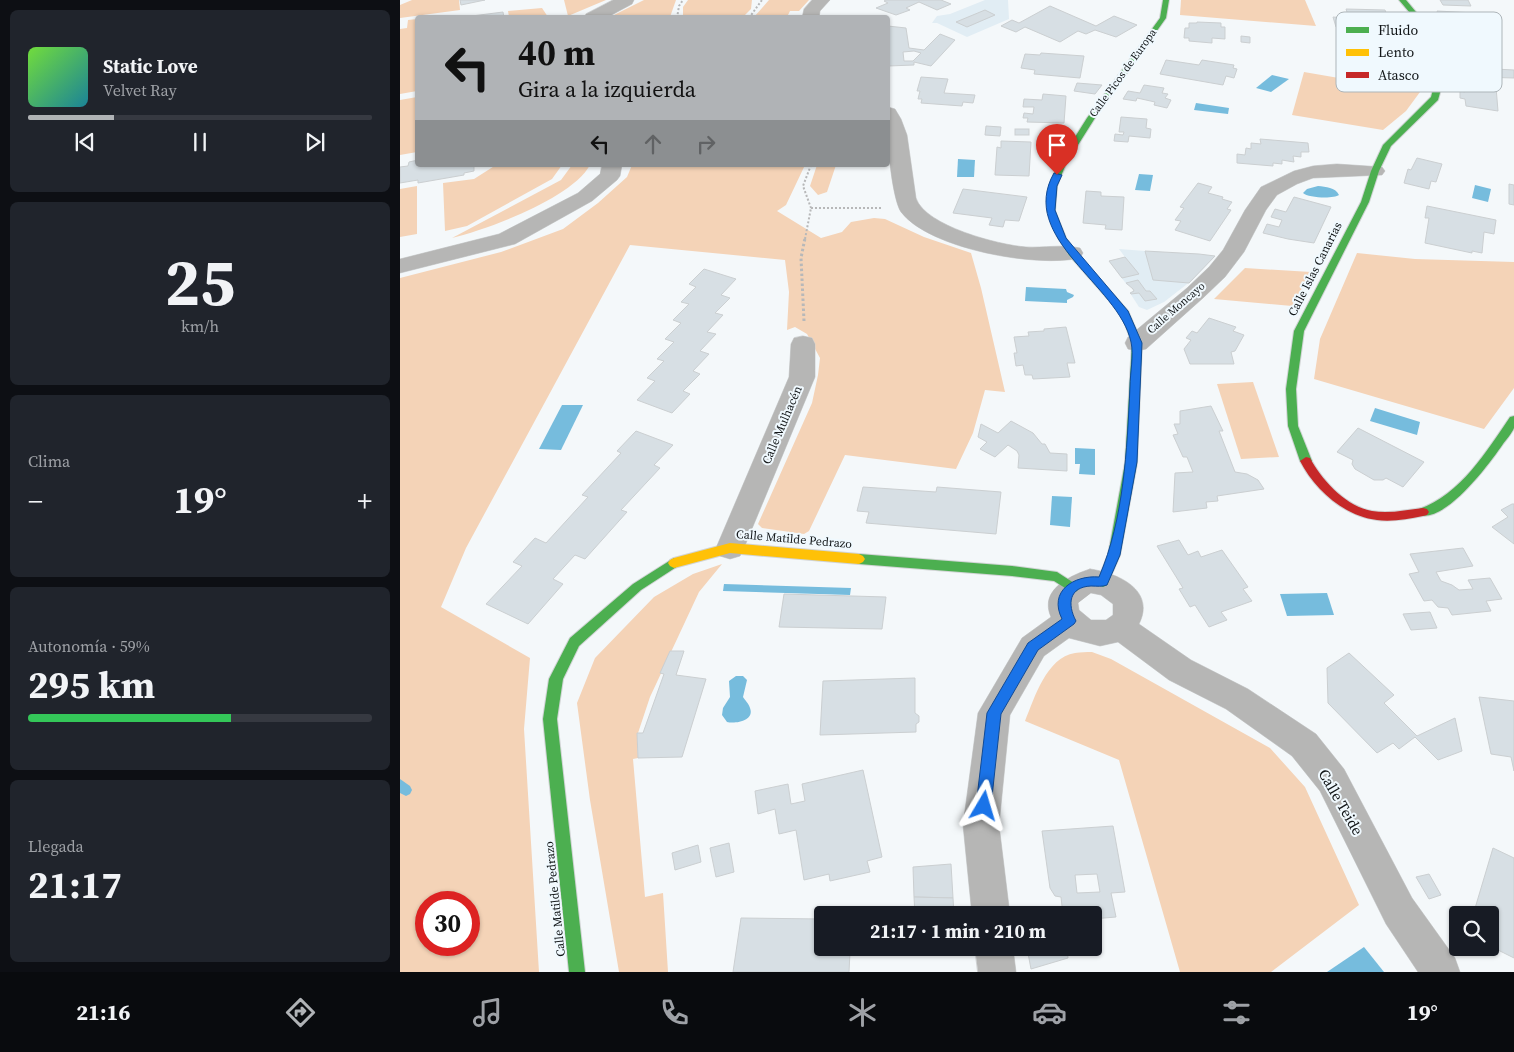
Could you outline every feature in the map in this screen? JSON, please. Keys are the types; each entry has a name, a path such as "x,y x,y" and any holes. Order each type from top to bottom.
{"street":[{"path":"598,15 626,0"},
{"path":"811,15 812,9 822,0"},
{"name":"Calle Picos de Europa","path":"1072,253 1062,238 1051,210 1053,186 1062,164 1091,118 1163,18 1166,0"},
{"name":"Calle Islas Canarias","path":"1402,0 1413,12"},
{"name":"Calle Islas Canarias","path":"1436,92 1435,98 1387,145 1364,202 1299,330 1291,389 1293,426 1310,471 1334,496 1364,513 1398,516 1432,510 1458,490 1480,468 1514,420"},
{"path":"890,116 898,141 909,208 918,218 959,238 1018,253 1072,253 1125,313 1137,343 1132,462 1114,555 1103,582"},
{"path":"400,266 507,239 585,197 610,176 612,167"},
{"name":"Calle Moncayo","path":"1137,343 1200,290 1228,259 1267,192 1290,178 1308,172 1342,169 1375,171"},
{"name":"Calle Mulhacén","path":"730,548 802,377 803,344"},
{"name":"Calle Matilde Pedrazo","path":"577,972 550,719 556,679 574,642 636,587 678,561 730,548 1012,571 1057,577 1073,588"},
{"path":"1090,581 1103,582 1115,587 1124,596 1128,606 1127,618 1120,626 1110,632 1099,634 1077,628 1069,621 1064,610 1064,600 1078,584 1090,581"},
{"path":"989,906 982,825 994,713 1033,647 1069,621"},
{"name":"Calle Teide","path":"1120,626 1180,670 1237,699 1304,745 1332,780 1399,911 1441,972"},
{"path":"995,956 997,972"}],"path":[{"path":"678,15 679,6 683,0"},
{"path":"751,15 762,0"},
{"path":"803,344 802,258 811,208 803,186 810,167"},
{"path":"811,208 909,208"}],"shaded area":[{"path":"412,0 459,0 460,10 400,18 400,5"},
{"path":"564,0 606,0 570,15 568,15"},
{"path":"644,0 676,0 671,15 614,15"},
{"path":"688,0 752,0 751,9 745,15 683,15 683,7"},
{"path":"769,0 809,0 799,11 790,11 788,15 756,15"},
{"path":"985,0 1008,0 1009,19 967,37 937,23 932,23 937,16 950,14"},
{"path":"1181,0 1305,0 1316,26 1180,15"},
{"path":"542,8 547,15 509,15 508,11"},
{"path":"415,19 415,91 400,94 400,29 407,28 408,20"},
{"path":"1304,72 1336,78 1336,92 1420,92 1406,111 1383,130 1292,115"},
{"path":"415,97 415,152 400,155 400,100"},
{"path":"493,167 561,167 552,179 467,226 445,231 443,183 474,179"},
{"path":"571,167 588,167 566,189 548,200 507,220 452,238 561,180"},
{"path":"631,167 804,167 786,205 777,211 821,238 842,232 851,222 874,218 885,219 924,237 971,253 1005,392 985,390 973,433 956,469 845,455 809,531 804,534 762,528 758,524 812,403 820,358 807,334 795,327 787,330 789,292 785,260 630,245 466,548 441,607 530,658 524,729 539,972 400,972 400,278 501,252 563,229 598,203 627,177"},
{"path":"816,167 835,167 827,192 818,195 810,186"},
{"path":"417,186 417,234 400,237 400,189"},
{"path":"1119,249 1215,256 1191,281 1164,302 1147,310 1139,307 1130,293 1134,291 1133,289 1130,285 1127,285 1109,261 1125,257"},
{"path":"1357,253 1415,259 1514,262 1514,388 1484,429 1314,379 1320,339"},
{"path":"1245,268 1311,272 1292,306 1214,299"},
{"path":"1253,382 1279,457 1241,459 1217,384"},
{"path":"722,564 699,592 650,697 637,736 638,758 633,759 645,897 663,893 668,972 619,972 590,800 577,703 595,658 654,597 693,574"},
{"path":"1092,652 1111,659 1270,748 1305,787 1359,905 1271,972 1180,972 1119,760 1025,721 1043,680 1056,662 1065,656 1075,653"}],"water":[{"path":"1272,75 1289,79 1271,92 1256,88"},
{"path":"1196,103 1229,108 1228,114 1194,110"},
{"path":"958,159 975,160 974,177 957,177"},
{"path":"1139,174 1153,175 1150,191 1135,190"},
{"path":"1475,185 1491,189 1488,202 1472,198"},
{"path":"1318,186 1333,189 1339,195 1321,197 1303,193 1307,189"},
{"path":"1026,287 1066,289 1067,292 1074,295 1067,300 1067,303 1025,301"},
{"path":"562,405 583,405 561,450 539,449"},
{"path":"1375,408 1420,422 1417,435 1370,421"},
{"path":"1075,448 1095,449 1095,475 1079,474 1080,464 1075,464"},
{"path":"1052,496 1072,497 1070,527 1050,525"},
{"path":"724,584 851,588 850,595 723,591"},
{"path":"1327,593 1334,615 1287,616 1280,594"},
{"path":"736,676 743,676 747,680 743,697 749,705 751,712 750,716 743,721 727,722 722,715 723,708 730,697 729,681"},
{"path":"1364,947 1384,972 1327,972"}],"building":[{"path":"460,0 485,0 461,5"},
{"path":"941,0 951,4 937,10 919,2 906,8 910,10 896,15 876,8 888,3 884,1"},
{"path":"1440,0 1468,0 1471,6 1443,5"},
{"path":"1050,6 1096,26 1114,16 1137,25 1116,37 1095,30 1086,34 1078,31 1060,42 1025,27 1016,32 1001,26 1012,20 1019,23"},
{"path":"1346,9 1385,10 1386,12 1347,12"},
{"path":"985,10 995,15 967,27 956,22"},
{"path":"503,12 504,15 480,15"},
{"path":"1189,23 1221,23 1221,27 1225,27 1225,39 1212,38 1212,43 1189,41 1189,38 1184,38 1185,28 1189,28"},
{"path":"890,26 906,28 909,48 924,50 940,34 955,40 931,66 914,62 914,65 890,66","holes":["914,51 921,53 913,61 904,61 903,52"]},
{"path":"1241,36 1250,37 1250,43 1241,42"},
{"path":"1041,53 1084,56 1080,78 1034,74 1035,70 1021,68 1025,54 1040,55"},
{"path":"1166,60 1199,65 1202,60 1234,65 1233,68 1237,69 1234,78 1226,76 1223,85 1160,74"},
{"path":"1502,69 1514,70 1514,78 1502,78"},
{"path":"921,77 948,79 944,93 975,95 973,103 963,102 962,106 921,103 922,99 918,99 920,91 917,91"},
{"path":"1077,83 1102,85 1095,94 1074,91"},
{"path":"1144,85 1164,88 1162,93 1168,94 1165,98 1171,100 1167,108 1154,105 1155,102 1137,98 1136,101 1123,99 1128,91 1140,93"},
{"path":"1460,92 1496,92 1498,111 1466,106 1465,99 1460,98"},
{"path":"1043,94 1066,96 1064,123 1027,122 1028,118 1023,118 1024,113 1033,114 1034,107 1023,107 1024,99 1042,100"},
{"path":"1121,117 1147,119 1146,128 1151,129 1150,138 1129,136 1128,142 1114,141 1115,134 1123,135 1124,132 1119,132"},
{"path":"986,126 1001,127 1000,136 985,135"},
{"path":"1015,129 1029,129 1029,135 1015,135"},
{"path":"1260,139 1308,143 1309,152 1301,152 1301,157 1293,156 1294,162 1282,160 1282,164 1273,163 1273,166 1237,163 1237,154 1245,155 1246,148 1251,149 1251,143 1261,144"},
{"path":"1001,141 1031,142 1029,176 995,175 997,147 1001,148"},
{"path":"1417,158 1442,164 1436,182 1431,181 1429,189 1404,183 1408,169 1411,170"},
{"path":"415,161 415,167 474,167 474,171 464,173 464,175 418,183 418,180 400,183 400,167 408,166 409,162"},
{"path":"1198,183 1212,187 1208,193 1223,197 1222,199 1232,202 1227,209 1231,210 1210,241 1175,230 1181,221 1175,220 1184,208 1180,207"},
{"path":"1509,184 1514,185 1514,205 1509,204"},
{"path":"963,189 1027,197 1019,221 1005,220 1003,227 989,225 992,218 953,213"},
{"path":"1086,191 1101,192 1101,196 1124,197 1122,230 1105,229 1106,225 1083,223"},
{"path":"1294,197 1331,207 1314,243 1263,233 1267,224 1279,227 1282,220 1271,217 1275,209 1286,212"},
{"path":"1427,206 1496,220 1494,234 1484,232 1482,253 1472,251 1472,253 1425,243 1429,218 1425,218"},
{"path":"1145,251 1215,256 1189,283 1153,280"},
{"path":"1125,257 1139,274 1122,278 1109,261"},
{"path":"704,269 736,279 721,295 730,298 715,313 723,315 707,332 716,334 700,351 709,354 693,371 700,374 683,391 690,394 672,413 637,400 655,381 647,378 664,361 657,359 674,342 665,339 681,323 673,320 689,304 681,302 696,287 689,284"},
{"path":"1138,280 1146,291 1150,291 1157,299 1145,301 1139,293 1130,293 1134,291 1126,283"},
{"path":"1209,318 1236,327 1233,331 1244,335 1235,351 1231,352 1234,364 1190,364 1184,349 1191,340 1186,338 1192,331 1197,333"},
{"path":"1066,327 1075,363 1067,363 1070,377 1033,379 1032,375 1025,375 1023,365 1016,366 1014,353 1017,353 1014,337 1029,336 1028,332"},
{"path":"1211,406 1223,431 1219,431 1235,472 1247,474 1258,480 1264,489 1217,496 1218,501 1206,502 1207,508 1173,512 1175,473 1193,472 1187,457 1183,457 1173,435 1178,434 1174,424 1180,424 1180,411"},
{"path":"1011,421 1033,433 1042,444 1045,444 1050,453 1067,454 1067,471 1018,468 1019,455 1017,451 1008,445 995,457 980,449 987,442 978,437 981,424 998,433"},
{"path":"1358,428 1424,462 1403,487 1386,478 1374,480 1355,469 1352,464 1353,460 1337,452"},
{"path":"636,431 673,445 654,465 660,468 621,510 627,512 585,559 575,555 553,579 563,584 528,624 486,604 522,566 513,562 535,538 546,543 588,497 582,495 621,453 617,451"},
{"path":"863,487 936,492 937,487 1001,492 996,534 866,523 869,512 857,511"},
{"path":"1514,504 1514,544 1492,527 1508,517 1501,510"},
{"path":"1179,540 1188,555 1198,551 1201,557 1222,550 1248,587 1243,589 1252,601 1221,612 1227,620 1209,627 1195,605 1190,607 1179,589 1183,588 1157,546"},
{"path":"1463,548 1473,566 1436,572 1441,581 1459,590 1473,589 1468,580 1490,578 1502,599 1486,601 1491,611 1452,615 1448,608 1438,607 1432,600 1424,601 1409,574 1419,572 1410,554"},
{"path":"784,594 886,597 882,629 779,627"},
{"path":"1430,612 1437,628 1411,630 1403,614"},
{"path":"670,651 684,651 676,675 706,679 682,757 638,758 637,733 643,733 664,674 660,673"},
{"path":"1349,653 1394,695 1384,703 1417,736 1455,718 1462,751 1438,760 1415,737 1399,749 1393,743 1377,753 1328,703 1327,668"},
{"path":"915,678 915,713 919,716 916,732 820,735 823,681"},
{"path":"1479,697 1514,701 1514,771 1511,757 1491,754"},
{"path":"863,770 882,857 867,861 870,872 830,881 829,874 804,880 796,830 779,834 775,809 758,814 755,791 788,784 791,804 805,801 802,784"},
{"path":"1113,826 1125,892 1111,893 1116,917 1102,918 1102,906 1062,906 1061,897 1055,896 1050,888 1042,831","holes":["1097,874 1100,892 1077,893 1075,875"]},
{"path":"729,843 734,872 716,877 710,848"},
{"path":"698,845 701,862 675,870 672,853"},
{"path":"1493,848 1514,858 1514,958 1499,950 1499,906 1476,906"},
{"path":"951,864 953,898 914,897 913,867"},
{"path":"1429,874 1441,895 1429,899 1416,877"},
{"path":"914,897 953,898 953,906 914,906"},
{"path":"741,918 814,919 814,956 850,956 849,972 733,972"},
{"path":"1029,956 1068,956 1068,958 1031,969"}],"waterway":[{"path":"400,785 406,790"}],"traffic: fast":[{"path":"1103,582 1114,555 1131,463 1137,343 1125,313 1072,253 1062,238 1051,211 1053,186 1062,164 1091,118 1163,18 1166,0"},
{"path":"1402,0 1413,12"},
{"path":"1306,461 1293,426 1291,389 1299,331 1365,202 1375,171 1387,145 1435,98 1436,92"},
{"path":"1423,512 1450,499 1462,487 1486,460 1514,420"},
{"path":"859,559 1012,571 1057,577 1073,588"},
{"path":"577,972 550,719 556,679 574,642 637,587 674,563"}],"traffic: slow":[{"path":"674,563 730,548 859,559"}],"traffic: jam":[{"path":"1306,461 1315,477 1330,492 1356,510 1371,515 1386,516 1423,512"}],"route":[{"path":"984,806 994,713 1033,647 1069,621 1064,610 1064,600 1069,590 1078,584 1090,581 1103,582 1114,555 1132,462 1137,343 1125,313 1072,253 1062,238 1051,210 1053,186 1057,175"}]}
